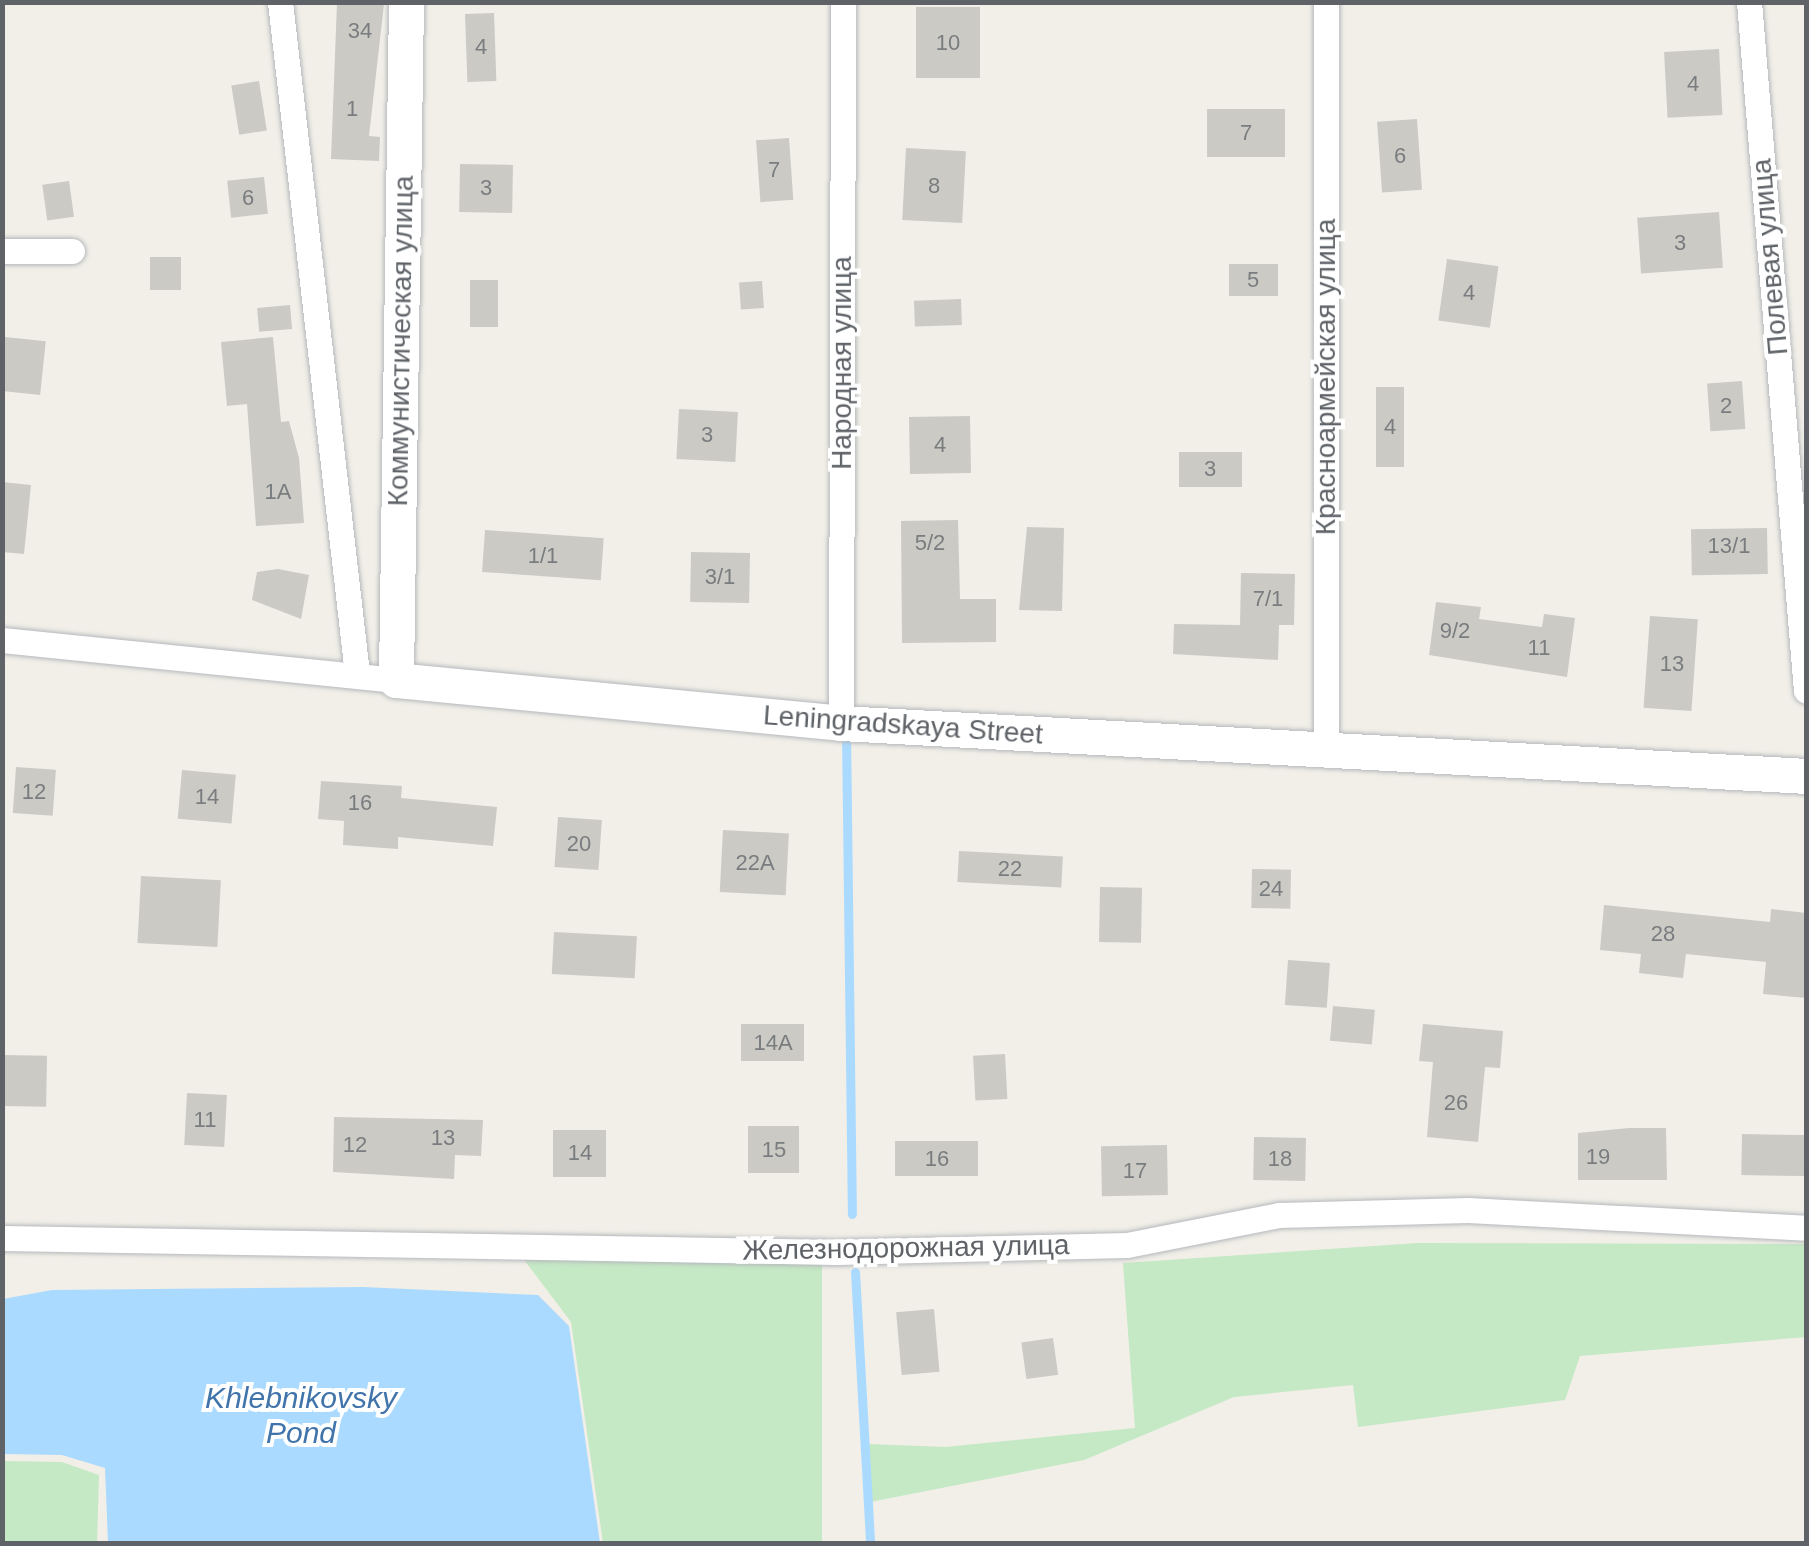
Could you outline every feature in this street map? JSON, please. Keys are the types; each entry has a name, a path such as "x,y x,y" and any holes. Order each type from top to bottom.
{"street":[{"path":"280,2 357,674"},
{"name":"Коммунистическая улица","path":"396,680 406,2"},
{"name":"Народная улица","path":"841,723 843,2"},
{"name":"Красноармейская улица","path":"1326,2 1326,751"},
{"name":"Полевая улица","path":"1749,2 1806,691"},
{"path":"2,251 72,251"},
{"name":"Leningradskaya Street","path":"2,640 841,723 1806,776"},
{"name":"Железнодорожная улица","path":"2,1238 837,1252 1127,1244 1279,1216 1468,1210 1806,1228"}],"green space":[{"path":"1418,1243 1806,1244 1806,1337 1580,1356 1565,1400 1358,1427 1353,1385 1234,1397 1084,1460 870,1502 868,1444 945,1447 1135,1428 1123,1263"},
{"path":"522,1257 822,1262 822,1543 603,1543 571,1322"},
{"path":"3,1461 62,1462 99,1475 97,1543 3,1543"}],"water":[{"name":"Khlebnikovsky Pond","path":"363,1287 538,1295 569,1326 600,1543 108,1543 105,1468 62,1455 3,1454 3,1299 52,1290"}],"building":[{"path":"337,3 384,4 369,136 380,137 379,161 331,159"},
{"path":"916,7 980,7 980,78 916,78"},
{"path":"494,13 496,81 467,82 465,14"},
{"path":"1719,49 1722,115 1668,118 1664,52"},
{"path":"259,81 267,130 239,135 231,85"},
{"path":"1207,109 1285,109 1285,157 1207,157"},
{"path":"1417,119 1422,190 1382,193 1377,122"},
{"path":"789,138 793,200 760,202 756,140"},
{"path":"906,148 966,151 962,223 902,220"},
{"path":"460,164 513,165 512,213 459,212"},
{"path":"264,177 268,214 231,218 227,181"},
{"path":"69,181 74,217 47,220 42,185"},
{"path":"1719,212 1723,268 1641,274 1637,218"},
{"path":"150,257 181,257 181,290 150,290"},
{"path":"1447,259 1498,266 1490,328 1438,320"},
{"path":"1229,264 1278,264 1278,296 1229,296"},
{"path":"470,280 498,280 498,327 470,327"},
{"path":"762,281 764,308 741,310 739,283"},
{"path":"961,299 962,325 915,327 914,301"},
{"path":"290,305 292,329 259,332 257,308"},
{"path":"5,337 46,341 40,395 2,391"},
{"path":"273,337 281,422 289,421 299,458 304,523 256,526 247,404 227,406 221,342"},
{"path":"1742,381 1745,429 1710,431 1707,383"},
{"path":"1376,387 1404,387 1404,467 1376,467"},
{"path":"679,409 738,412 735,462 676,459"},
{"path":"970,416 971,473 910,474 909,417"},
{"path":"1179,452 1242,452 1242,487 1179,487"},
{"path":"2,482 31,485 24,554 2,552"},
{"path":"958,520 960,599 996,599 996,642 902,643 901,521"},
{"path":"1027,527 1064,528 1062,611 1019,610"},
{"path":"1767,528 1768,574 1692,575 1691,529"},
{"path":"485,530 604,538 601,580 482,572"},
{"path":"691,552 750,553 749,603 690,602"},
{"path":"278,569 309,575 301,619 252,600 257,572"},
{"path":"1241,573 1295,574 1294,625 1279,625 1278,660 1173,654 1174,624 1240,625"},
{"path":"1436,602 1481,607 1479,619 1542,627 1544,614 1575,618 1567,677 1429,655"},
{"path":"1650,616 1698,619 1691,711 1644,708"},
{"path":"16,767 56,770 53,816 13,813"},
{"path":"182,770 236,775 232,824 178,819"},
{"path":"321,781 402,786 401,798 497,807 493,846 398,837 398,849 343,845 344,821 318,819"},
{"path":"558,817 602,820 598,870 555,867"},
{"path":"723,830 789,833 786,895 720,892"},
{"path":"959,851 1063,856 1061,887 957,882"},
{"path":"1252,869 1291,870 1290,909 1251,908"},
{"path":"141,876 221,880 217,947 137,943"},
{"path":"1100,887 1142,888 1141,943 1099,942"},
{"path":"1604,905 1770,922 1771,909 1806,913 1806,998 1763,994 1766,962 1686,954 1683,978 1639,973 1641,954 1600,950"},
{"path":"554,932 637,936 635,978 552,974"},
{"path":"1288,960 1330,963 1327,1008 1285,1005"},
{"path":"1333,1006 1375,1010 1372,1045 1330,1041"},
{"path":"741,1024 804,1024 804,1061 741,1061"},
{"path":"1423,1024 1503,1031 1500,1068 1485,1067 1478,1142 1427,1137 1433,1062 1419,1061"},
{"path":"1005,1054 1007,1099 975,1101 973,1056"},
{"path":"2,1055 47,1056 46,1107 2,1106"},
{"path":"187,1093 227,1095 224,1147 184,1145"},
{"path":"334,1117 483,1120 481,1156 455,1155 454,1179 333,1172"},
{"path":"748,1126 799,1126 799,1173 748,1173"},
{"path":"1666,1128 1667,1180 1578,1180 1578,1133"},
{"path":"553,1130 606,1130 606,1177 553,1177"},
{"path":"1742,1134 1806,1135 1805,1176 1741,1175"},
{"path":"1254,1137 1306,1138 1305,1181 1253,1180"},
{"path":"895,1141 978,1141 978,1176 895,1176"},
{"path":"1167,1145 1168,1195 1102,1196 1101,1146"},
{"path":"934,1309 939,1372 902,1375 896,1312"},
{"path":"1053,1338 1058,1375 1026,1379 1021,1342"}],"waterway":[{"path":"846,731 852,1214"},
{"path":"855,1272 870,1544"}]}
